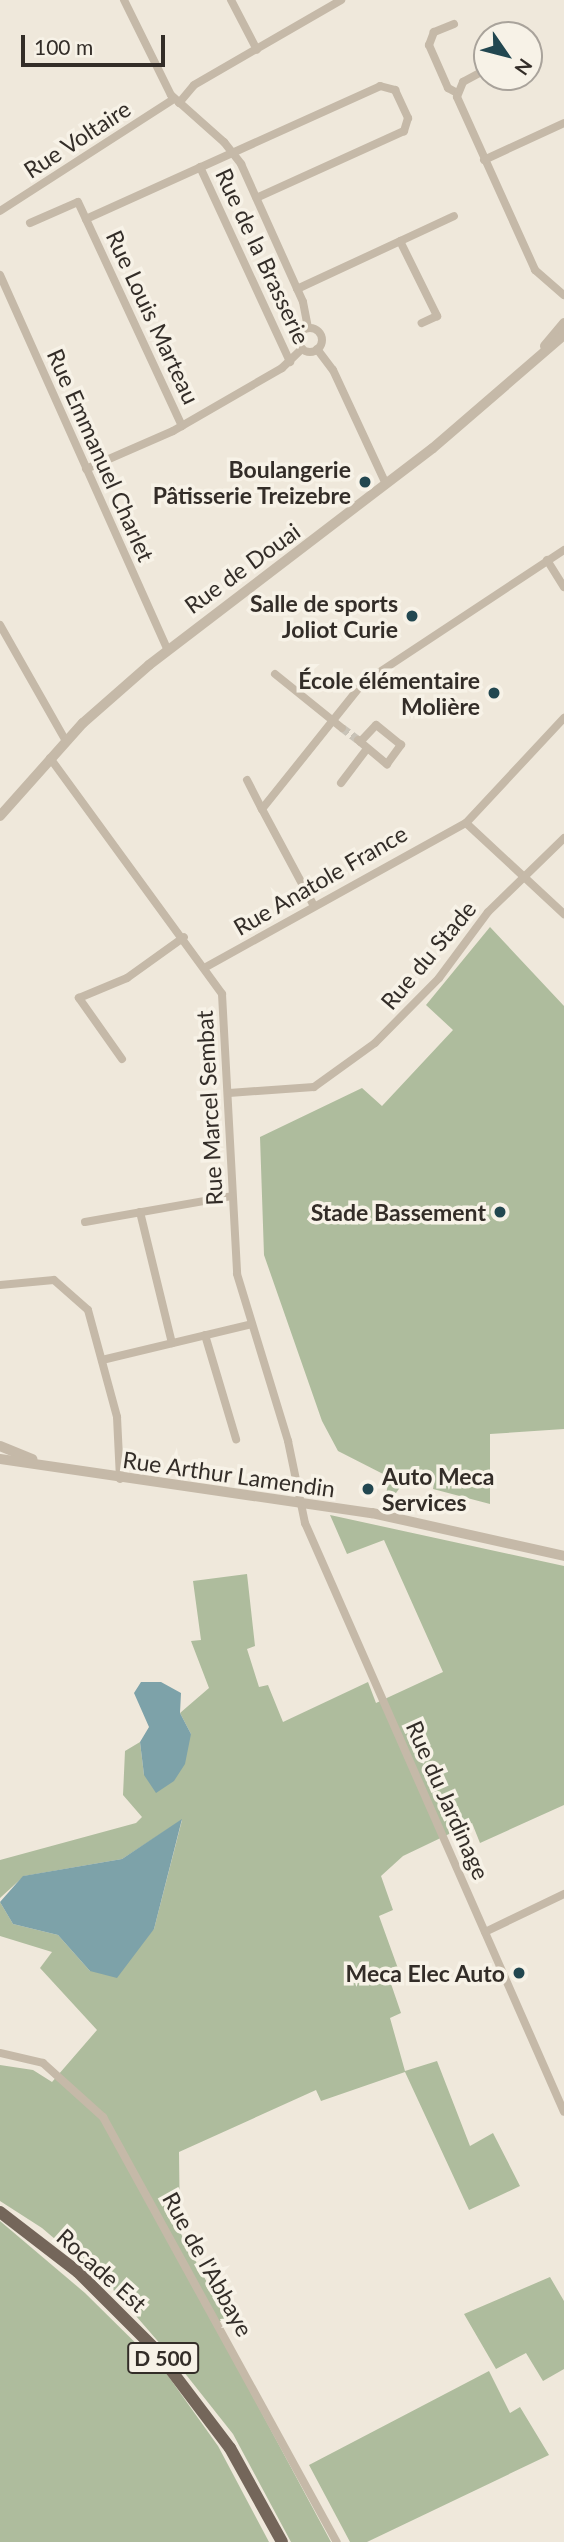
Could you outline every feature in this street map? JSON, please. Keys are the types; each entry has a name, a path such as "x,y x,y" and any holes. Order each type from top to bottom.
{"main road":[{"name":"Rocade Est","path":"0,2212 78,2272 165,2360 230,2448 282,2542"}],"street":[{"path":"124,0 177,101 233,152 297,289 308,328 321,336 317,349"},
{"path":"231,0 257,50"},
{"name":"Rue Voltaire","path":"0,211 177,101 194,85 341,0"},
{"path":"454,23 434,32 429,45 448,88 457,93 534,270 564,295"},
{"path":"457,93 463,82 473,77"},
{"name":"Rue Louis Marteau","path":"182,425 86,219 380,86 393,87 408,121 400,133 256,198"},
{"path":"484,160 564,124"},
{"name":"Rue de la Brasserie","path":"201,167 290,362"},
{"path":"30,223 78,202 86,219"},
{"path":"297,289 454,216"},
{"path":"400,241 437,316 422,323"},
{"name":"Rue Emmanuel Charlet","path":"0,275 167,649"},
{"name":"Rue de Douai","path":"524,370 564,323"},
{"path":"302,349 299,335 308,328"},
{"name":"Rue de Douai","path":"0,816 66,741 167,649 386,484 564,335"},
{"path":"86,470 182,425 290,362 302,349 317,349"},
{"path":"317,349 333,370 386,484"},
{"path":"262,809 363,683 564,550"},
{"path":"547,560 564,587"},
{"path":"0,625 66,741"},
{"path":"275,674 342,728"},
{"path":"564,719 466,823 564,914"},
{"path":"376,725 401,743 387,764 366,750 359,741 376,725"},
{"path":"341,783 366,750"},
{"name":"Rue Marcel Sembat","path":"50,758 206,967 226,1010 237,1275 288,1441 301,1503"},
{"path":"247,780 314,906"},
{"name":"Rue Anatole France","path":"206,967 454,826 466,823"},
{"name":"Rue du Stade","path":"229,1093 314,1087 374,1043 439,978 488,912 564,838"},
{"path":"122,1059 79,998 127,978 184,937"},
{"path":"85,1222 232,1196"},
{"path":"140,1212 172,1343"},
{"path":"0,1285 58,1282 89,1310 117,1422 120,1479"},
{"path":"102,1360 251,1324"},
{"path":"205,1335 236,1439"},
{"path":"1,1446 53,1466"},
{"path":"0,1459 53,1466"},
{"name":"Rue Arthur Lamendin","path":"53,1466 120,1479 388,1516 564,1556"},
{"name":"Rue du Jardinage","path":"301,1503 305,1523 564,2112"},
{"path":"485,1932 564,1894"},
{"name":"Rue de l'Abbaye","path":"0,2053 43,2063 103,2117 337,2542"}],"green space":[{"path":"490,927 564,1006 564,1429 490,1434 490,1504 433,1489 434,1483 406,1479 396,1493 394,1509 384,1507 389,1477 338,1451 322,1421 264,1255 260,1137 362,1088 382,1106 453,1030 426,1005"},
{"path":"330,1515 564,1566 564,1805 480,1843 472,1823 403,1856 381,1876 393,1910 379,1916 400,1974 389,1978 401,2013 390,2018 405,2071 437,2061 470,2146 493,2133 520,2186 469,2210 405,2072 321,2101 316,2090 179,2152 180,2232 226,2318 214,2324 331,2542 291,2542 233,2434 176,2362 109,2285 42,2228 0,2201 0,2065 33,2070 52,2082 97,2030 40,1968 52,1952 0,1936 0,1902 13,1924 58,1935 90,1971 154,1929 182,1820 122,1859 24,1876 0,1898 0,1860 136,1823 142,1817 123,1795 125,1751 140,1742 144,1775 191,1734 180,1713 209,1688 191,1641 201,1640 193,1581 247,1574 255,1646 247,1649 259,1687 268,1685 283,1722 368,1682 376,1703 443,1672 384,1540 347,1554"},
{"path":"0,2221 85,2293 166,2373 218,2446 269,2542 0,2542"},
{"path":"550,2277 564,2301 564,2369 543,2381 526,2353 496,2369 464,2314"},
{"path":"489,2371 510,2413 520,2407 549,2455 367,2542 350,2542 309,2465"}],"water":[{"path":"141,1682 161,1682 181,1693 180,1713 191,1734 185,1764 174,1781 156,1793 144,1775 140,1742 149,1727 134,1693"},
{"path":"182,1819 154,1929 117,1978 90,1971 58,1935 13,1924 0,1902 23,1876 122,1859"}],"tunnel":[{"path":"342,728 358,740"}],"place":[{"name":"Boulangerie Pâtisserie Treizebre","path":"365,482"},
{"name":"Salle de sports Joliot Curie","path":"412,616"},
{"name":"École élémentaire Molière","path":"494,693"},
{"name":"Stade Bassement","path":"500,1212"},
{"name":"Auto Meca Services","path":"368,1489"},
{"name":"Meca Elec Auto","path":"519,1973"}]}
